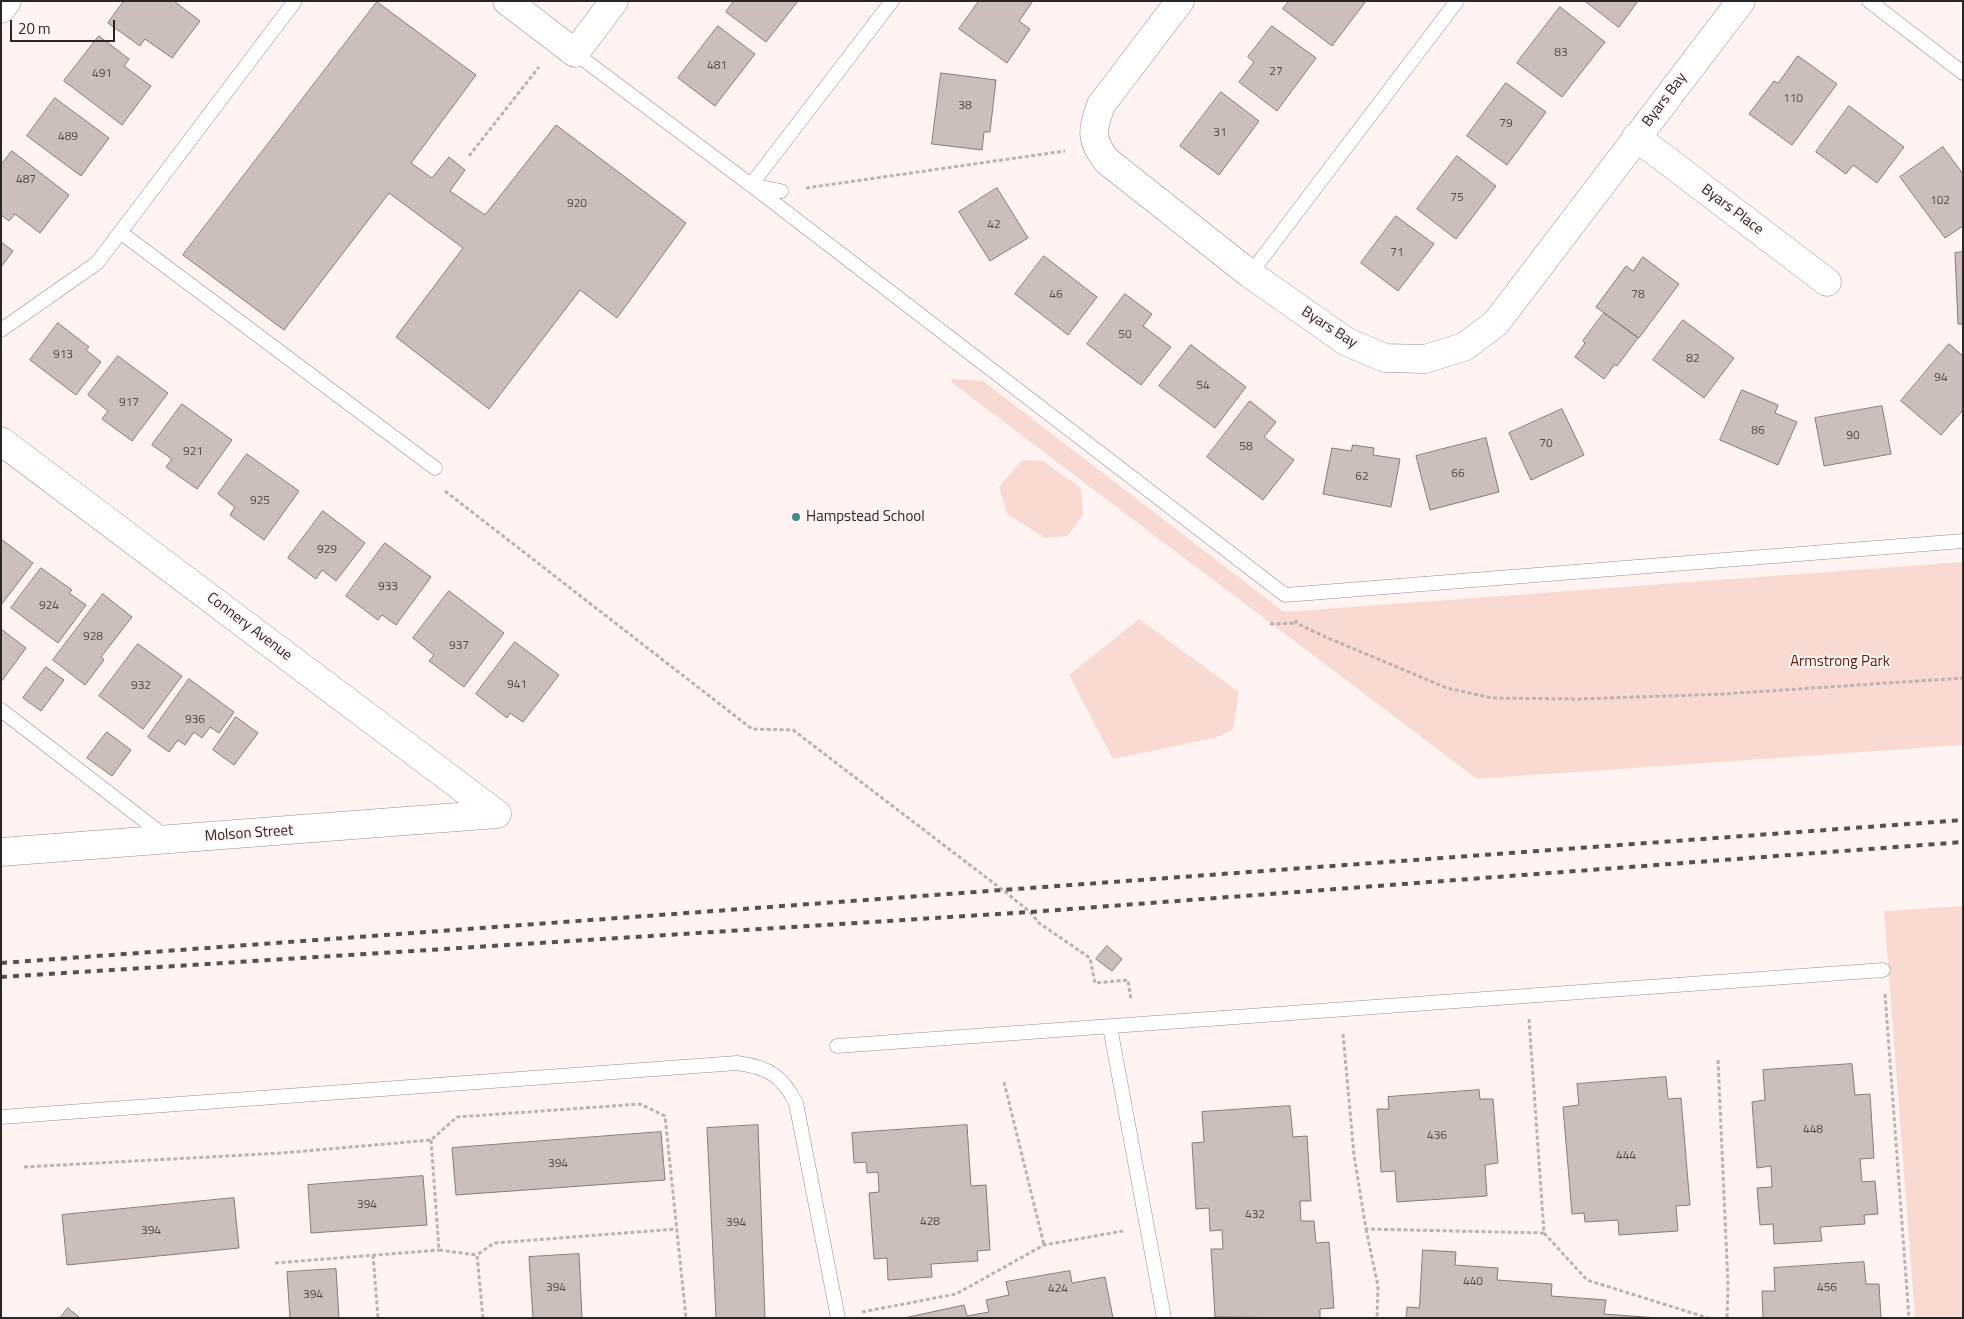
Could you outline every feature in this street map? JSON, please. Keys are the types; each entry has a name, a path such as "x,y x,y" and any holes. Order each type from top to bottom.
{"street":[{"path":"1,10 7,1"},
{"path":"507,1 575,53 614,1"},
{"path":"1095,147 1094,125 1102,105 1180,1"},
{"name":"Byars Bay","path":"1095,147 1107,161 1250,274 1347,342 1385,358 1425,359 1464,347 1496,323 1741,1"},
{"name":"Byars Place","path":"1636,137 1827,282"},
{"name":"Connery Avenue","path":"1,441 497,814"},
{"name":"Molson Street","path":"1,852 497,814"}],"lane":[{"path":"1,330 97,263 296,1"},
{"path":"751,185 892,1"},
{"path":"1250,274 1458,1"},
{"path":"1869,1 1963,74"},
{"path":"575,53 751,185 1285,595 1963,541"},
{"path":"751,185 781,191"},
{"path":"120,232 435,468"},
{"path":"1,710 170,840"},
{"path":"837,1046 1883,970"},
{"path":"1110,1027 1164,1318"},
{"path":"1,1117 737,1064 762,1068 783,1083 796,1103 838,1318"}],"path":[{"path":"469,156 539,67"},
{"path":"781,191 1095,147"},
{"path":"438,486 752,730 793,730 1004,891 1039,923 1090,958 1095,984 1128,980 1131,1003"},
{"path":"1290,595 1296,623"},
{"path":"1270,624 1296,623 1447,688 1492,698 1579,698 1723,694 1963,678"},
{"path":"1883,970 1909,1318"},
{"path":"1528,996 1544,1233 1587,1280 1708,1318"},
{"path":"1340,1010 1354,1155 1366,1229 1378,1286 1377,1318"},
{"path":"1718,1060 1728,1285 1727,1318"},
{"path":"1004,1082 1044,1245"},
{"path":"24,1167 282,1153 431,1140 457,1118 640,1104 665,1116 686,1318"},
{"path":"431,1140 439,1250"},
{"path":"859,1313 956,1294 1044,1245 1147,1227"},
{"path":"275,1263 439,1250 478,1255 494,1244 677,1229"},
{"path":"1366,1229 1544,1233"},
{"path":"373,1255 378,1318"},
{"path":"478,1255 482,1318"}],"green space":[{"name":"Armstrong Park","path":"953,379 983,381 1284,612 1963,562 1963,745 1477,779 951,382"},
{"path":"1022,460 1043,461 1081,488 1083,515 1068,536 1045,538 1007,514 999,487"},
{"path":"1139,619 1239,692 1233,729 1218,737 1113,759 1069,675"},
{"path":"1963,906 1963,1318 1915,1318 1884,911"}],"building":[{"path":"124,1 174,1 200,21 172,58 145,39 140,46 108,23"},
{"path":"734,1 798,1 766,42 726,12"},
{"path":"979,1 1033,1 1019,21 1030,29 1007,63 959,29"},
{"path":"1289,1 1366,1 1332,46 1283,9"},
{"path":"1585,1 1638,1 1619,27"},
{"path":"377,2 476,75 411,163 432,178 449,157 465,170 450,191 485,215 556,125 686,223 617,318 580,290 489,409 396,337 463,248 389,193 284,330 183,255"},
{"path":"1560,7 1605,42 1562,97 1517,63"},
{"path":"718,26 755,54 715,106 678,78"},
{"path":"1272,26 1316,58 1277,111 1239,82 1254,62 1248,57"},
{"path":"99,36 129,59 124,66 151,86 122,125 64,81"},
{"path":"1798,56 1837,84 1792,145 1749,114 1774,81 1778,83"},
{"path":"941,73 996,80 990,132 984,132 982,150 932,144"},
{"path":"1506,83 1546,112 1507,165 1467,136"},
{"path":"1221,92 1259,121 1219,175 1180,146"},
{"path":"55,98 109,138 81,176 27,136"},
{"path":"1849,106 1904,147 1877,183 1853,165 1846,174 1816,152"},
{"path":"1943,147 1963,174 1963,226 1945,238 1900,177"},
{"path":"12,151 69,195 40,233 15,214 9,221 1,215 1,165"},
{"path":"1457,156 1496,186 1456,239 1417,209"},
{"path":"997,188 1028,238 990,261 959,212"},
{"path":"1396,216 1434,244 1398,291 1361,263"},
{"path":"1,242 13,251 1,267"},
{"path":"1963,252 1963,324 1958,324 1955,253"},
{"path":"1044,256 1097,297 1068,335 1015,294"},
{"path":"1643,257 1679,284 1639,338 1596,307 1626,266 1633,271"},
{"path":"1125,294 1152,314 1143,326 1171,347 1141,385 1087,344"},
{"path":"1604,313 1638,338 1617,366 1615,364 1604,379 1575,357 1585,343 1583,341"},
{"path":"1683,320 1734,358 1704,398 1653,360"},
{"path":"58,323 89,347 86,350 101,362 76,395 30,360"},
{"path":"1949,344 1963,356 1963,410 1941,435 1901,401"},
{"path":"1191,345 1246,387 1215,428 1159,386"},
{"path":"118,356 168,393 132,441 102,419 108,411 88,395"},
{"path":"1742,390 1778,405 1775,413 1797,422 1778,465 1720,440"},
{"path":"1250,401 1276,422 1264,437 1294,460 1263,500 1207,457"},
{"path":"182,404 232,440 197,489 166,467 172,459 152,445"},
{"path":"1882,406 1891,454 1824,466 1815,418"},
{"path":"1562,409 1584,455 1531,480 1509,433"},
{"path":"1486,438 1499,492 1430,510 1416,456"},
{"path":"1353,445 1374,448 1373,455 1400,459 1391,507 1323,494 1332,448 1351,451"},
{"path":"247,454 299,491 264,540 230,515 235,507 218,494"},
{"path":"323,511 365,543 336,581 322,570 316,579 288,558"},
{"path":"1,539 33,563 1,605"},
{"path":"385,543 431,577 396,625 382,615 378,620 346,596"},
{"path":"41,568 72,590 69,593 86,605 58,643 11,608"},
{"path":"449,591 504,633 464,687 429,661 434,655 413,638"},
{"path":"103,594 132,617 101,657 104,660 85,685 53,660"},
{"path":"1,629 26,648 1,682"},
{"path":"515,642 559,675 523,722 510,713 507,718 476,694"},
{"path":"138,644 182,676 143,729 99,696"},
{"path":"46,667 64,680 41,711 23,698"},
{"path":"189,679 234,712 219,733 210,727 202,738 194,732 185,745 178,740 169,752 148,737"},
{"path":"236,717 258,733 234,765 213,750"},
{"path":"107,732 131,750 112,776 87,758"},
{"path":"1107,946 1122,959 1112,971 1096,959"},
{"path":"1852,1064 1855,1095 1870,1094 1874,1158 1860,1159 1862,1182 1875,1181 1878,1214 1864,1215 1865,1224 1820,1227 1822,1241 1774,1244 1773,1224 1760,1225 1757,1188 1772,1187 1771,1166 1757,1168 1752,1102 1765,1100 1763,1070"},
{"path":"1666,1077 1668,1099 1681,1098 1690,1205 1676,1206 1678,1231 1619,1235 1618,1220 1585,1222 1584,1213 1572,1214 1563,1107 1579,1105 1577,1084"},
{"path":"1479,1090 1480,1099 1493,1099 1498,1163 1485,1165 1487,1196 1397,1202 1395,1171 1381,1172 1377,1109 1389,1109 1388,1097"},
{"path":"1290,1106 1293,1137 1307,1136 1311,1201 1300,1201 1301,1221 1314,1221 1316,1243 1329,1242 1334,1308 1320,1309 1320,1318 1215,1317 1211,1249 1223,1249 1222,1230 1210,1231 1209,1208 1196,1209 1192,1143 1204,1142 1202,1112"},
{"path":"758,1125 765,1318 716,1318 707,1128"},
{"path":"967,1125 971,1186 986,1185 990,1250 977,1251 978,1261 931,1264 932,1277 888,1280 887,1258 874,1259 869,1193 879,1192 878,1172 867,1173 866,1162 854,1163 852,1133"},
{"path":"661,1132 665,1180 456,1195 452,1148"},
{"path":"423,1176 427,1225 311,1233 308,1185"},
{"path":"234,1198 239,1248 67,1265 62,1215"},
{"path":"1423,1250 1456,1252 1455,1265 1498,1268 1497,1280 1552,1284 1551,1296 1606,1300 1604,1314 1658,1318 1406,1318 1407,1307 1419,1308"},
{"path":"579,1254 582,1318 533,1318 529,1257"},
{"path":"1864,1262 1866,1284 1879,1284 1881,1318 1763,1318 1762,1291 1775,1291 1774,1268"},
{"path":"336,1269 339,1318 290,1318 287,1272"},
{"path":"1070,1271 1072,1283 1105,1277 1113,1318 904,1318 964,1305 967,1316 989,1312 986,1300 1009,1295 1006,1282"},
{"path":"68,1308 80,1318 60,1318"}],"railway":[{"path":"1,963 1963,820"},
{"path":"1,977 1030,912 1963,842"}],"place":[{"name":"Hampstead School","path":"796,517"}]}
